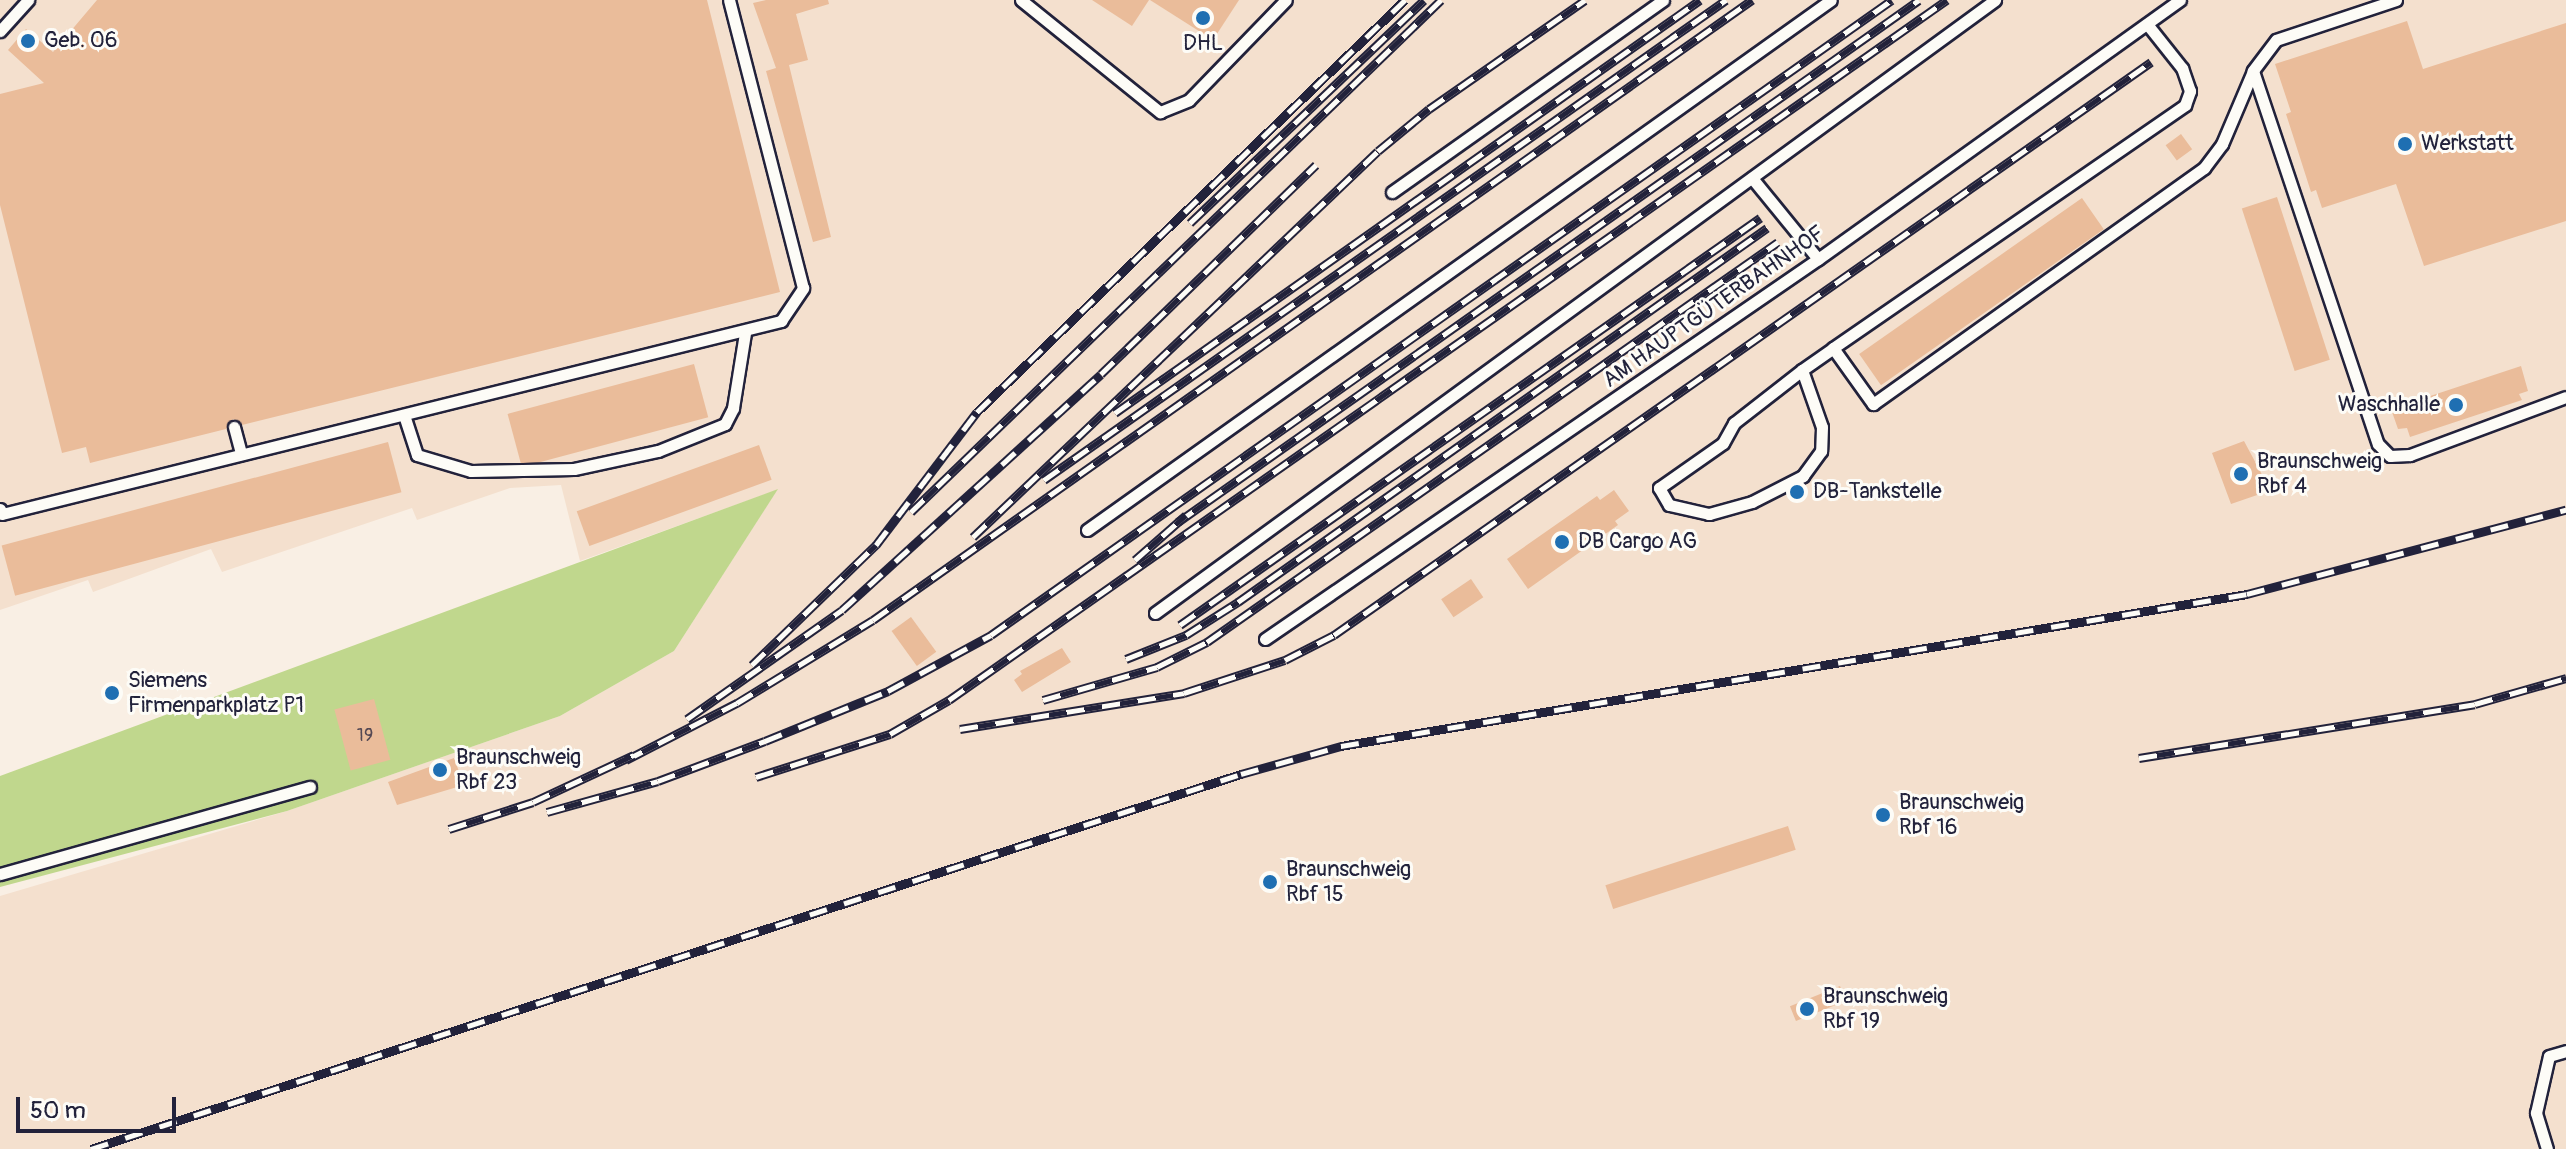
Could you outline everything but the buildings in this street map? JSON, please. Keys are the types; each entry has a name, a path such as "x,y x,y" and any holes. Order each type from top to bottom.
{"lane":[{"path":"0,31 28,0"},
{"path":"0,509 2,514 745,333 781,321 803,288 729,0"},
{"path":"1021,0 1160,112 1189,100 1286,0"},
{"path":"1392,192 1663,0"},
{"path":"1087,530 1831,0"},
{"path":"1155,613 1995,0"},
{"name":"AM HAUPTGÜTERBAHNHOF","path":"1265,639 1818,259 2180,0"},
{"path":"1833,348 1873,404 2204,168 2220,149 2253,71 2276,40 2396,0"},
{"path":"1802,370 1822,427 1821,451 1803,476 1752,502 1709,514 1669,505 1659,488 1723,443 1734,423 1802,370 2185,105 2190,91 2182,68 2147,24"},
{"path":"2253,71 2381,449 2393,456 2410,455 2566,397"},
{"path":"1752,178 1818,259"},
{"path":"404,415 417,455 471,471 574,469 658,451 725,424 733,408 745,333"},
{"path":"234,427 241,454"},
{"path":"0,874 310,787"},
{"path":"2547,1149 2536,1113 2549,1056 2566,1051"}],"shaded area":[{"path":"0,0 2566,0 2566,1149 0,1149 0,896 287,811 560,716 674,651 777,490 580,561 561,485 510,488 417,520 412,508 222,572 211,549 93,592 88,580 0,610"}],"green space":[{"path":"778,489 674,651 560,716 287,811 0,887 0,776"}],"railway":[{"path":"752,665 876,545 977,412 1405,0"},
{"path":"1190,223 1424,0"},
{"path":"911,512 1441,0"},
{"path":"973,537 1378,151 1429,109 1585,0"},
{"path":"1115,413 1700,0"},
{"path":"1044,480 1726,0"},
{"path":"626,760 737,703 873,620 1752,0"},
{"path":"547,812 658,781 765,741 888,691 991,635 1892,0"},
{"path":"1178,522 1919,0"},
{"path":"756,777 890,734 949,700 1947,0"},
{"path":"960,729 1184,693 1285,660 1334,635 2151,62"},
{"path":"687,719 842,610 1101,374 1316,165"},
{"path":"1180,625 1760,218"},
{"path":"1126,659 1186,635 1238,602 1767,228"},
{"path":"1043,700 1157,667 1207,642 1778,242"},
{"path":"91,1149 1241,774 1341,746 2247,594 2566,510"},
{"path":"1135,560 1186,515"},
{"path":"2139,758 2475,704 2566,678"},
{"path":"449,829 533,802 634,755"}],"place":[{"name":"DHL","path":"1203,18"},
{"name":"Geb. 06","path":"28,41"},
{"name":"Werkstatt","path":"2405,144"},
{"name":"Waschhalle","path":"2456,405"},
{"name":"Braunschweig Rbf 4","path":"2241,474"},
{"name":"DB-Tankstelle","path":"1797,492"},
{"name":"DB Cargo AG","path":"1562,542"},
{"name":"Siemens Firmenparkplatz P1","path":"112,693"},
{"name":"Braunschweig Rbf 23","path":"440,770"},
{"name":"Braunschweig Rbf 16","path":"1883,815"},
{"name":"Braunschweig Rbf 15","path":"1270,882"},
{"name":"Braunschweig Rbf 19","path":"1807,1009"}]}
